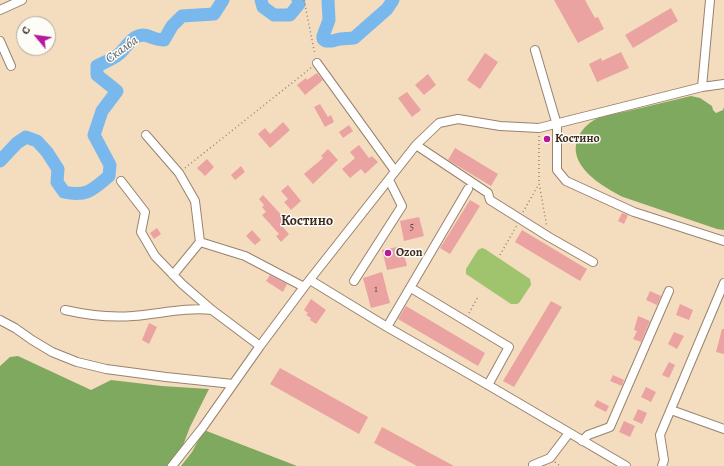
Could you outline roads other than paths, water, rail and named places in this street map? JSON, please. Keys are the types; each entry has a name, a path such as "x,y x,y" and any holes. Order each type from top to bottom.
{"street":[{"path":"0,10 22,0"},
{"path":"702,87 710,0"},
{"path":"0,41 11,66"},
{"path":"535,50 557,124 557,170 566,181 634,212 724,241"},
{"path":"317,63 395,172"},
{"path":"172,466 203,427 304,287 416,145 439,123 458,119 500,126 539,128 702,87 724,84"},
{"path":"146,135 179,173 195,201 200,242 173,275"},
{"path":"416,145 488,193 490,200 549,237 593,262"},
{"path":"121,180 145,212 141,232 155,256 182,284 212,310 260,346"},
{"path":"354,281 402,206 389,180"},
{"path":"387,327 468,189"},
{"path":"200,242 245,256 304,287"},
{"path":"310,280 387,327 626,466"},
{"path":"662,466 664,460 660,435 720,306 724,283"},
{"path":"410,288 510,347 488,385"},
{"path":"582,441 588,435 610,427 668,291"},
{"path":"65,310 89,315 130,316 198,309 212,310"},
{"path":"0,320 16,328 52,352 77,362 113,370 233,384"},
{"path":"671,410 724,429"},
{"path":"533,465 550,458 569,433"}],"waterway":[{"name":"Скалба","path":"0,161 17,143 26,137 37,141 47,152 58,169 57,182 64,192 78,194 94,189 109,176 110,165 94,135 102,111 117,91 97,75 97,66 117,56 135,37 145,35 164,40 172,26 182,16 214,14 223,0"},
{"name":"Скалба","path":"261,0 263,7 274,15 290,15 299,4 298,0"},
{"name":"Скалба","path":"328,0 329,20 323,36 323,39 326,41 354,38 387,9 393,0"}],"place":[{"name":"Костино","path":"547,139"},
{"name":"Ozon","path":"388,253"}],"district":[{"name":"Костино","path":"307,222"}]}
